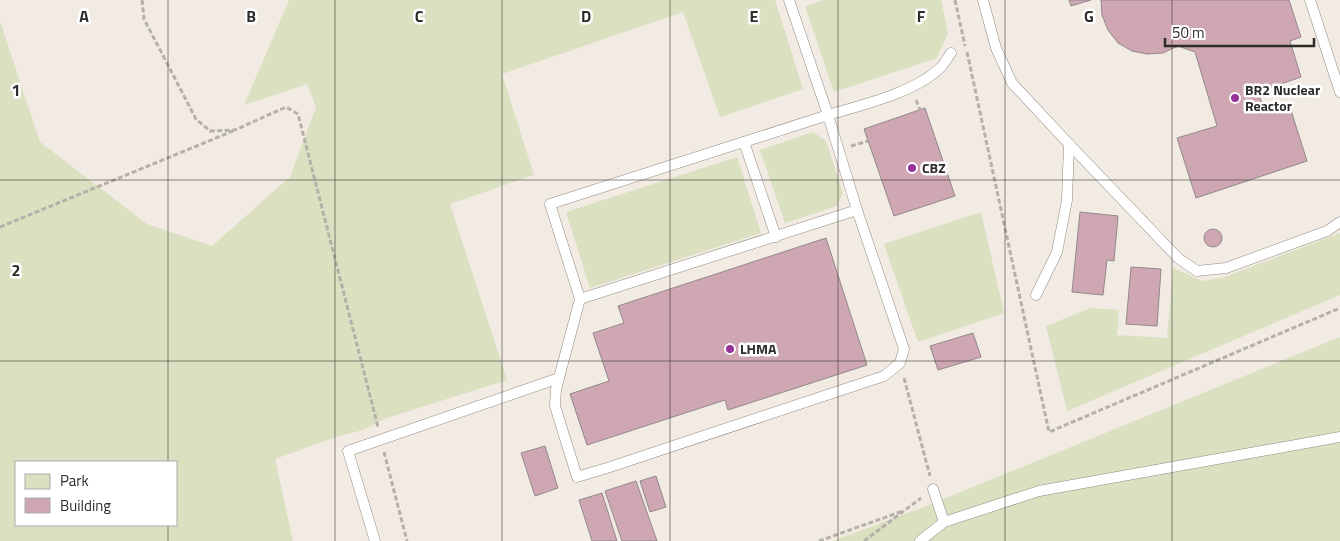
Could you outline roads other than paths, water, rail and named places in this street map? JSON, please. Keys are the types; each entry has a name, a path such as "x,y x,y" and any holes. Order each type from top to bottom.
{"lane":[{"path":"789,0 828,115 857,210 904,349 900,363 884,376 577,477 555,406 556,389 580,299 550,204 744,142 828,115 912,88 940,69 951,53"},
{"path":"983,0 996,48 1012,83 1178,258 1198,271 1226,268 1327,231 1340,222"},
{"path":"1310,0 1340,92"},
{"path":"744,142 776,237"},
{"path":"1036,295 1057,252 1067,200 1069,144"},
{"path":"580,299 857,210"},
{"path":"375,541 348,450 559,378"},
{"path":"920,541 944,522 1038,491 1340,437"},
{"path":"933,489 944,522"}],"place":[{"name":"BR2 Nuclear Reactor","path":"1235,98"},
{"name":"CBZ","path":"912,168"},
{"name":"LHMA","path":"730,349"}]}
